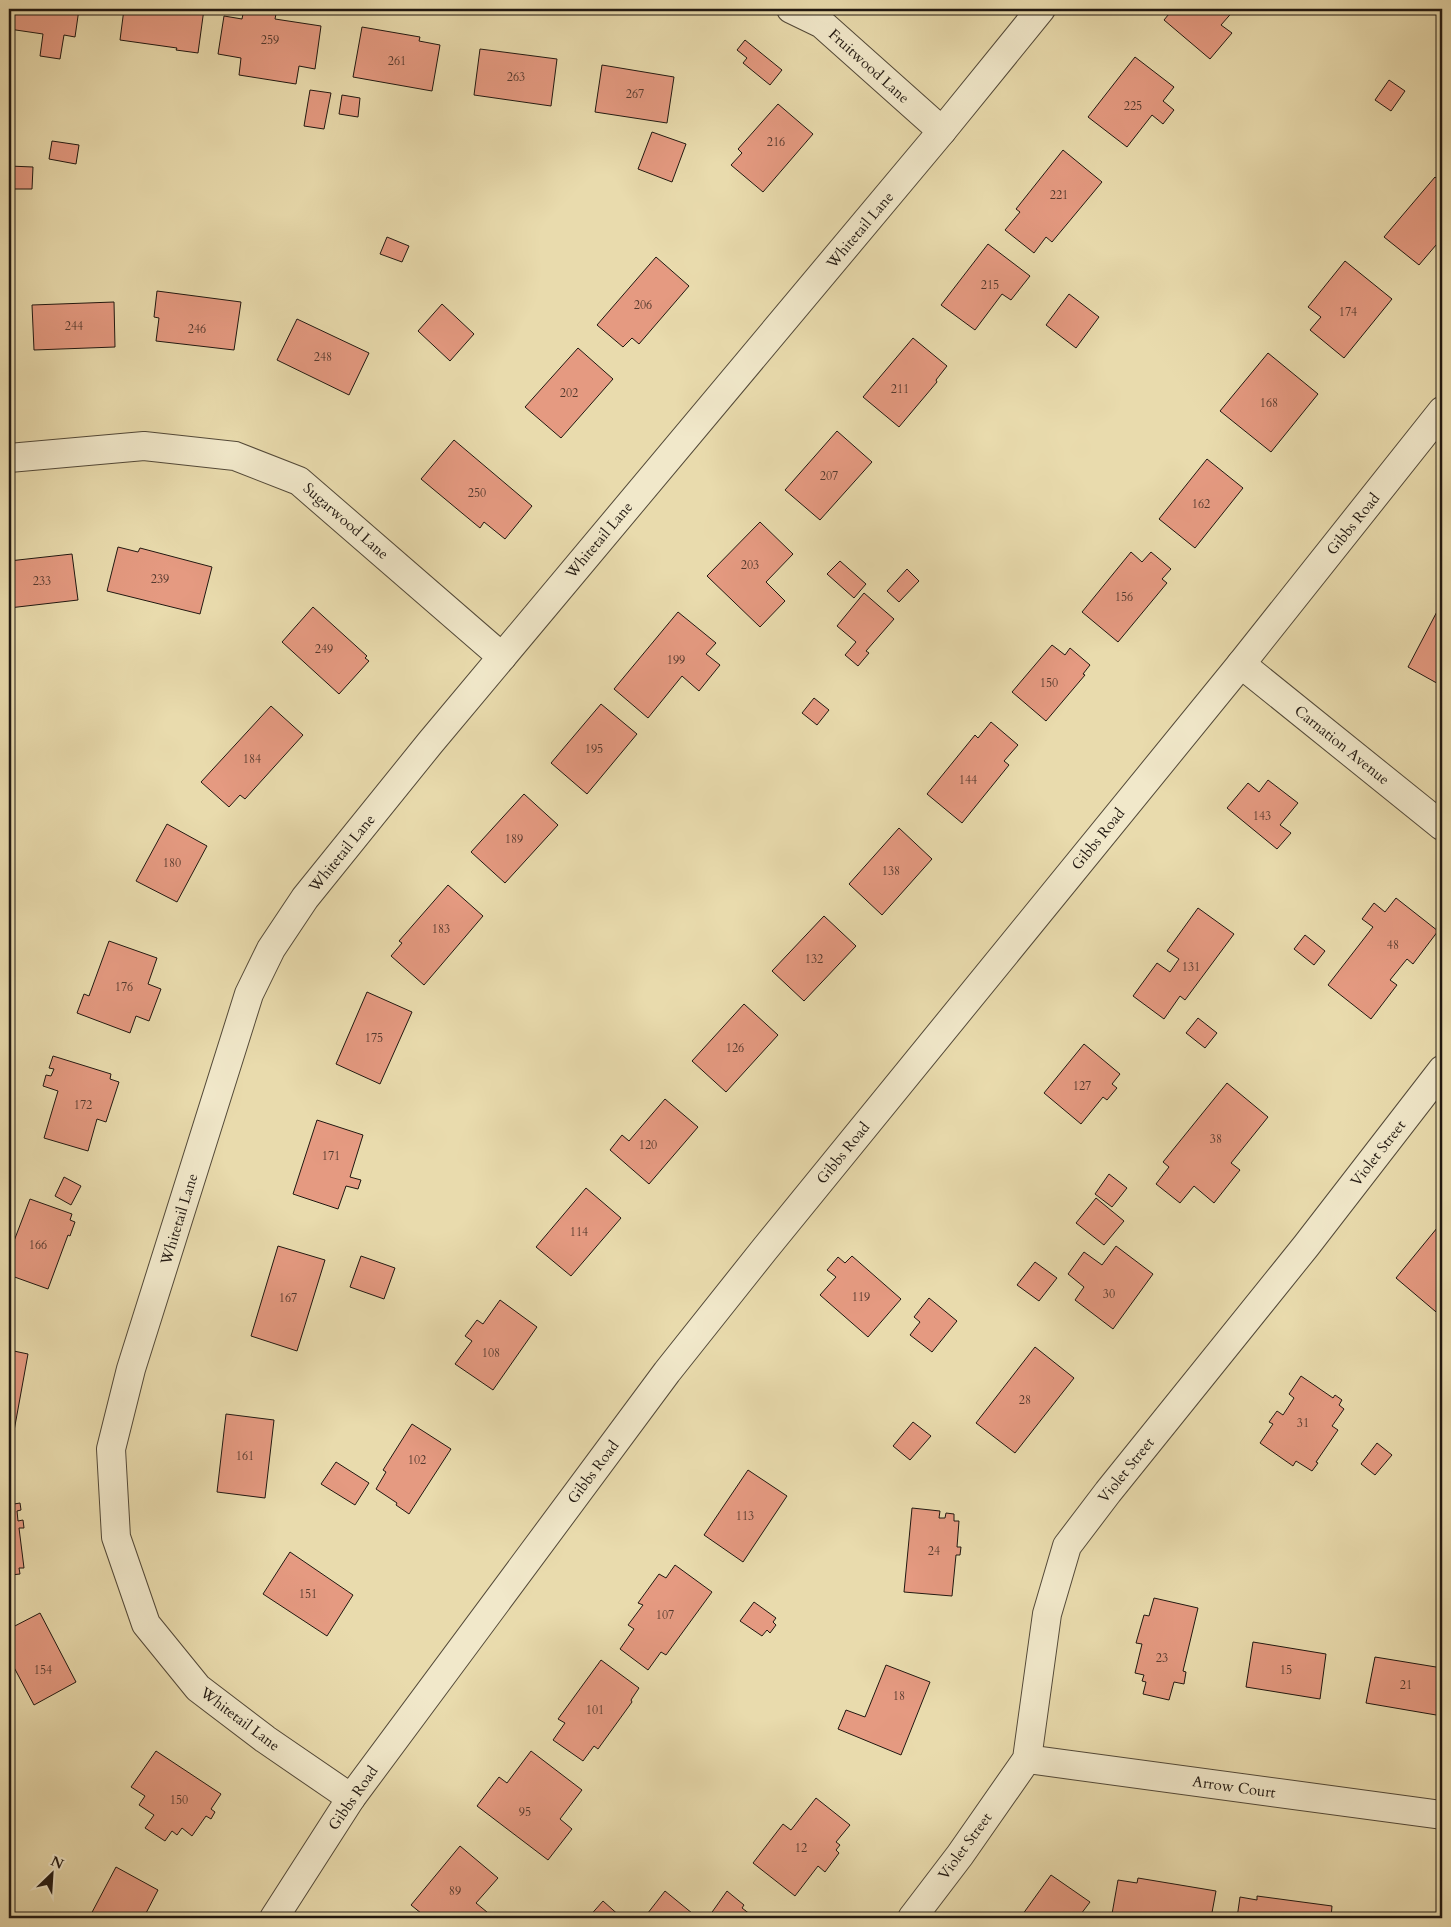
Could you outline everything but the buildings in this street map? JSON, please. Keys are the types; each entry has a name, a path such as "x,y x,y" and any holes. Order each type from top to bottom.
{"street":[{"name":"Fruitwood Lane","path":"791,9 822,24 942,131"},
{"name":"Whitetail Lane","path":"351,1798 265,1740 198,1688 146,1624 116,1537 111,1449 131,1369 246,1003 271,949 306,898 430,743 942,131 1041,9"},
{"name":"Gibbs Road","path":"274,1918 351,1798 667,1372 770,1242 1241,664 1442,411"},
{"name":"Sugarwood Lane","path":"9,458 144,446 235,456 299,481 502,657"},
{"name":"Carnation Avenue","path":"1241,664 1442,826"},
{"name":"Violet Street","path":"912,1918 960,1855 1027,1760 1046,1614 1068,1546 1108,1492 1306,1246 1442,1070"},
{"name":"Arrow Court","path":"1027,1760 1442,1815"}]}
